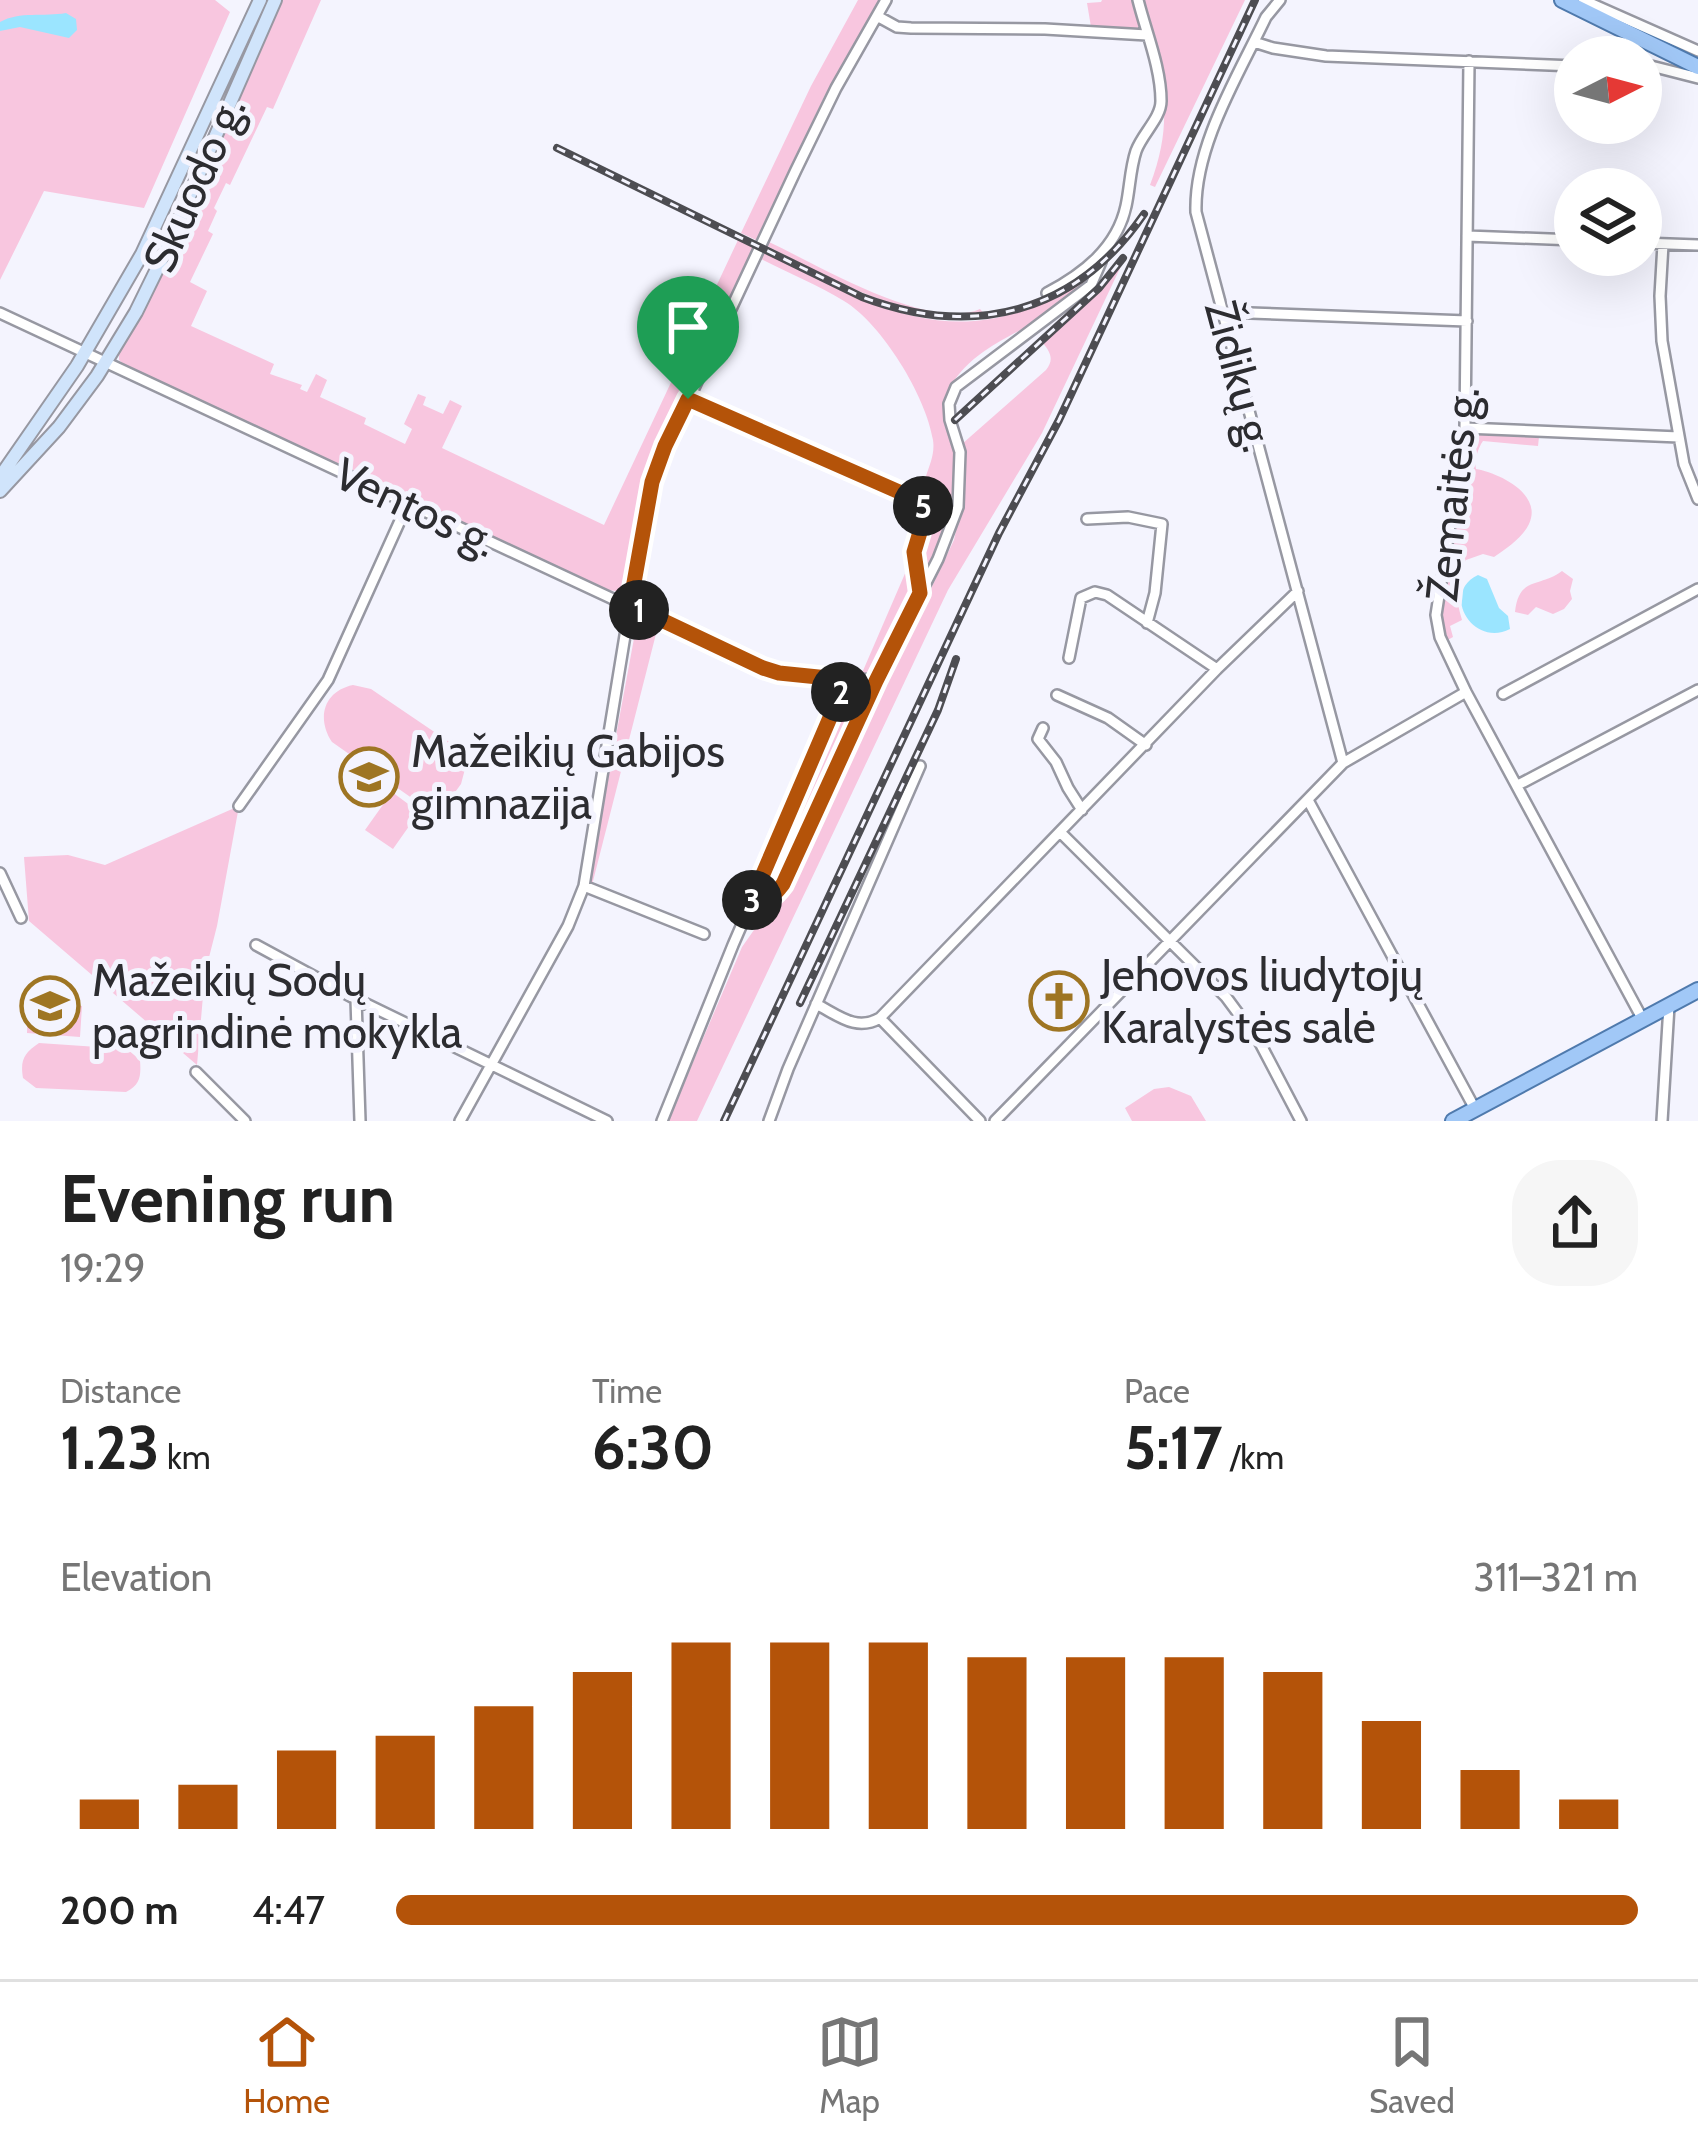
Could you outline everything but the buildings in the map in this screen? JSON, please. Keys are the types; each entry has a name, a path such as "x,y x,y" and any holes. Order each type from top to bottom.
{"main road":[{"name":"Skuodo g.","path":"0,477 84,354 142,254 260,0"},
{"name":"Skuodo g.","path":"0,491 59,427 105,364 160,263 275,0"},
{"path":"1562,0 1698,67"},
{"path":"1454,1121 1698,990"}],"street":[{"path":"460,1121 568,926 584,886 652,482 665,446 816,129 886,0"},
{"path":"1047,293 1098,258 1123,222 1136,153 1161,109 1159,82 1138,0"},
{"name":"Židikų g.","path":"1280,0 1266,17 1204,152 1196,212 1343,763"},
{"path":"1583,0 1698,51"},
{"path":"877,16 910,28 1147,34"},
{"path":"1254,42 1313,55 1554,65"},
{"name":"Žemaitės g.","path":"1469,62 1465,428 1436,615 1440,637 1466,692 1643,1020"},
{"path":"1662,70 1698,78"},
{"path":"1467,236 1554,239"},
{"path":"1698,245 1663,244 1660,296 1662,341 1684,464 1698,499"},
{"path":"751,902 763,903 783,884 938,559 958,507 960,452 950,420 956,387 1091,285 1101,262 1098,258"},
{"path":"1222,312 1467,321"},
{"name":"Ventos g.","path":"0,313 763,668 876,681"},
{"path":"688,399 922,502 924,519 914,552 920,593"},
{"path":"1465,428 1679,437"},
{"path":"239,806 328,680 408,503"},
{"path":"1087,519 1128,517 1162,524 1147,623"},
{"path":"1503,694 1698,589"},
{"path":"816,1004 853,1024 880,1018 1298,591"},
{"path":"1069,658 1081,598 1088,593 1107,596 1217,669"},
{"path":"662,1121 833,714 841,692 838,679"},
{"path":"1517,785 1698,690"},
{"path":"995,1121 1343,763 1466,692"},
{"path":"1057,695 1108,718 1146,745"},
{"path":"1043,728 1038,739 1057,762 1082,810"},
{"path":"769,1121 920,766"},
{"path":"1309,802 1475,1109"},
{"path":"1061,833 1246,1021 1301,1121"},
{"path":"0,873 21,918"},
{"path":"584,886 704,934"},
{"path":"256,945 607,1121"},
{"path":"356,999 360,1121"},
{"path":"1661,1121 1669,1006"},
{"path":"880,1018 980,1121"},
{"path":"196,1072 245,1121"},
{"path":"572,1121 578,1107"}],"shaded area":[{"path":"0,0 215,0 230,12 144,208 44,191 0,280"},
{"path":"281,0 321,0 273,109 267,107 214,208 217,211 208,231 213,234 190,282 207,291 191,326 274,364 270,374 302,385 300,389 307,392 316,374 327,380 320,397 366,418 364,424 405,444 412,429 404,424 418,394 426,397 423,405 443,414 450,400 462,406 442,448 604,525 738,240 753,247 659,447 642,498 629,585 623,592 607,590 119,360 119,350 161,270"},
{"path":"858,0 879,0 824,97 756,240 741,233"},
{"path":"1245,0 1155,187 1150,185 1162,144 1164,107 1151,30 1091,27 1087,3"},
{"path":"769,242 904,304 958,314 980,309 985,315 955,315 927,312 872,296 767,246"},
{"path":"765,252 850,294 929,319 968,321 1008,315 1050,298 1095,269 1064,304 980,355 948,391 946,411 956,474 953,510 939,546 870,673 862,673 927,520 926,476 933,445 929,422 900,363 873,326 844,301 761,259"},
{"path":"1122,264 1042,433 948,590 697,1121 668,1121 742,947 785,886 861,721 954,540 963,497 962,444 1046,370 1050,356 1043,343 1101,291"},
{"path":"1472,433 1539,437 1538,446 1483,441 1476,462 1476,469 1496,475 1524,494 1532,513 1526,529 1504,550 1494,557 1483,554 1466,560 1457,589 1462,620 1450,626 1453,637 1446,641 1441,611"},
{"path":"1562,571 1573,579 1572,599 1564,609 1553,614 1536,607 1528,615 1515,612 1526,588"},
{"path":"647,625 657,630 592,885 635,633"},
{"path":"861,683 867,692 789,862 775,882 770,881 847,685"},
{"path":"353,685 371,689 458,748 465,769 453,795 443,801 416,801 332,742 324,724 326,707 335,693"},
{"path":"392,792 419,812 393,849 365,830"},
{"path":"239,806 205,973 197,1065 29,921 24,857 68,855 105,865"},
{"path":"28,1001 82,1006 80,1037 27,1033"},
{"path":"39,1043 127,1049 140,1060 139,1079 126,1092 36,1088 23,1078 22,1066"},
{"path":"1169,1087 1191,1096 1206,1121 1132,1121 1125,1108 1154,1089"}],"water":[{"path":"66,13 76,19 77,30 69,38 20,27 0,31 0,22 8,19"},
{"path":"1478,575 1487,579 1499,608 1508,616 1510,629 1484,631 1466,616 1462,594"}],"railway":[{"path":"724,1121 1255,0"},
{"path":"557,148 862,297 943,316 982,316 1019,309 1054,295 1117,248 1144,214"},
{"path":"955,420 1099,288 1123,258"},
{"path":"800,1003 938,710 956,659"}],"place":[{"name":"Mažeikių Gabijos gimnazija","path":"369,777"},
{"name":"Jehovos liudytojų Karalystės salė","path":"1059,1001"},
{"name":"Mažeikių Sodų pagrindinė mokykla","path":"50,1006"}],"route":[{"path":"688,399 922,502 925,510 914,552 920,593 783,884 763,903 751,902 841,692 838,679 763,668 630,605 652,482 688,399"}]}
